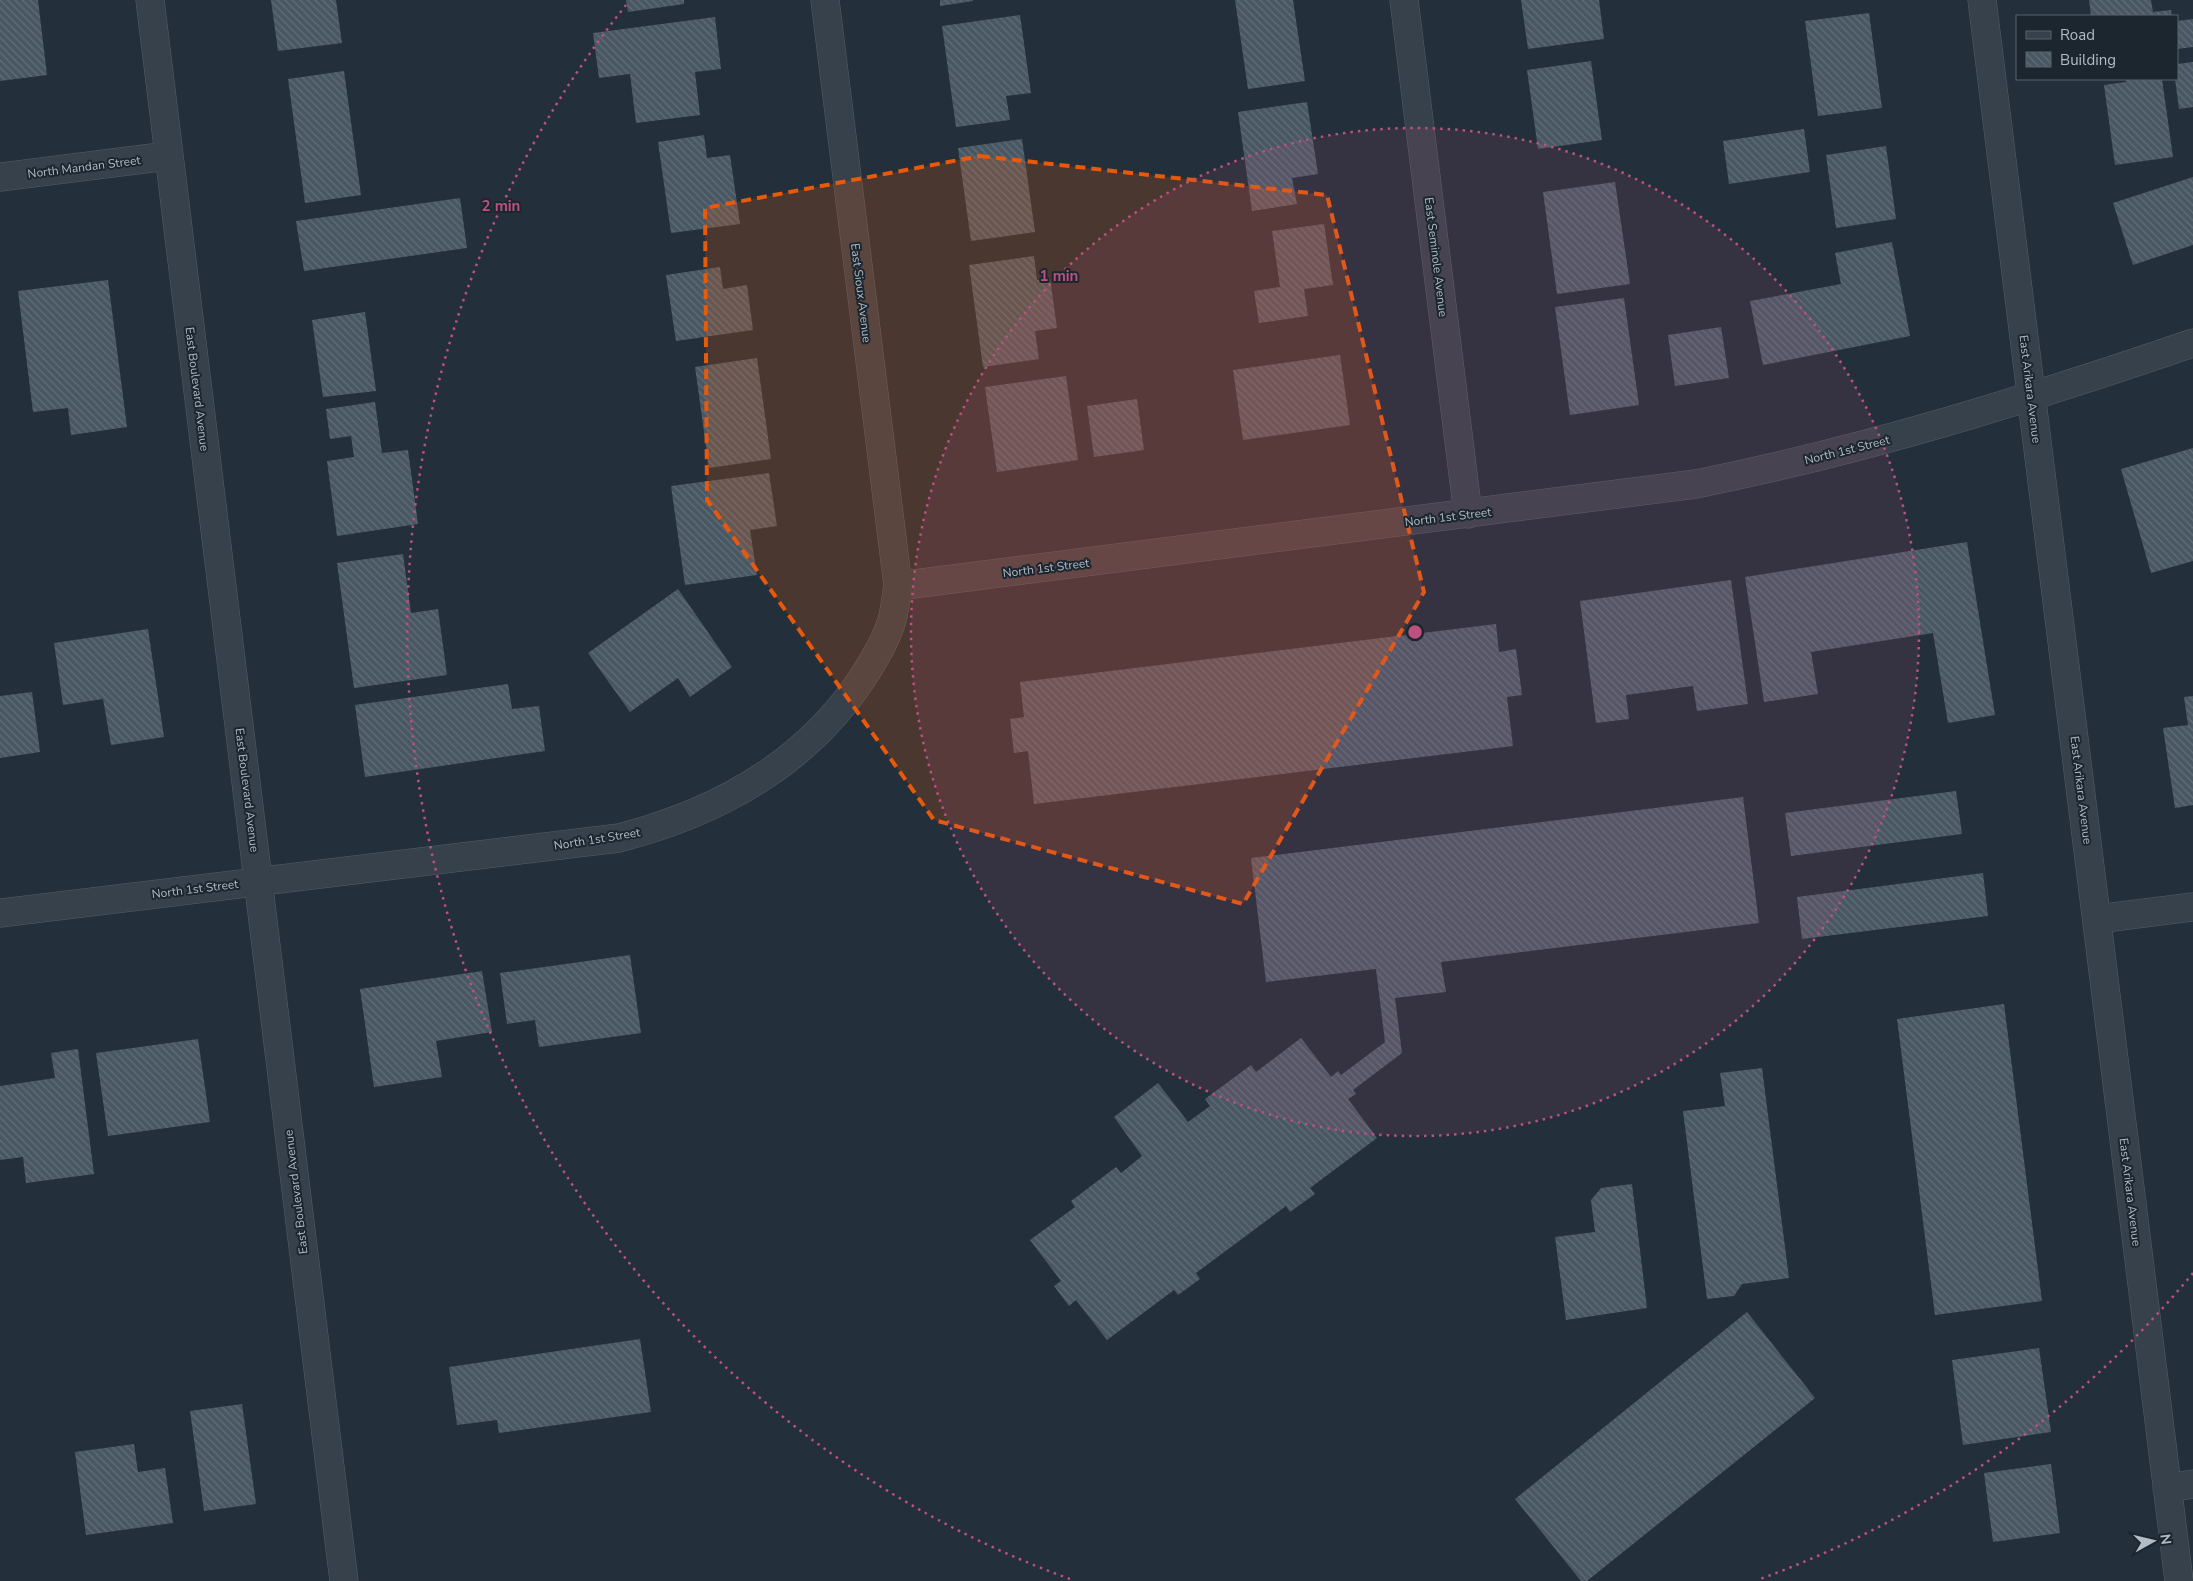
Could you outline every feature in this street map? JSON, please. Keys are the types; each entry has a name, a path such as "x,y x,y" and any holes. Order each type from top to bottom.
{"street":[{"name":"East Boulevard Avenue","path":"150,0 344,1581"},
{"name":"East Sioux Avenue","path":"825,0 898,586"},
{"name":"East Seminole Avenue","path":"1404,0 1468,514"},
{"name":"East Arikara Avenue","path":"1982,0 2097,920 2180,1486 2179,1581"},
{"name":"North Mandan Street","path":"0,177 168,156"},
{"name":"North 1st Street","path":"0,913 620,838 658,828 729,798 760,780 809,741 832,717 876,657 892,620 898,586 1637,493 1752,472 1891,438 2031,398 2193,343"},
{"path":"2097,920 2193,907"}],"highlighted area":[{"path":"980,156 1327,195 1424,592 1243,904 934,820 707,500 705,208"}],"building":[{"path":"0,0 38,0 47,75 0,81"},
{"path":"271,0 336,0 342,43 278,51"},
{"path":"626,0 684,0 684,4 628,12"},
{"path":"940,0 973,0 973,1 940,6"},
{"path":"1235,0 1293,0 1305,81 1248,89"},
{"path":"1521,0 1599,0 1604,39 1528,49"},
{"path":"2089,0 2151,0 2153,12 2171,10 2172,15 2091,15"},
{"path":"1869,13 1882,108 1818,116 1805,21"},
{"path":"1020,15 1031,93 1006,96 1010,120 956,127 942,26"},
{"path":"715,17 721,69 695,72 700,115 636,123 630,74 599,78 593,33"},
{"path":"2193,19 2193,47 2178,49 2178,21"},
{"path":"1591,61 1602,140 1538,149 1527,70"},
{"path":"2193,62 2193,107 2179,109 2175,80 2178,80 2178,64"},
{"path":"344,71 361,195 305,203 288,79"},
{"path":"2126,80 2162,80 2173,157 2115,165 2104,85 2126,82"},
{"path":"1307,102 1318,174 1292,178 1297,204 1252,211 1238,112"},
{"path":"1804,129 1810,172 1729,184 1723,141"},
{"path":"704,135 707,158 730,155 740,224 671,233 658,142"},
{"path":"1022,139 1035,232 971,241 958,148"},
{"path":"1886,146 1896,219 1836,228 1826,155"},
{"path":"2193,177 2193,245 2133,265 2113,203"},
{"path":"1615,182 1630,284 1557,294 1543,192"},
{"path":"460,198 467,248 304,271 296,221"},
{"path":"1324,224 1333,285 1304,289 1308,316 1259,323 1254,291 1280,287 1272,231"},
{"path":"1892,242 1910,336 1763,365 1750,301 1841,284 1835,253"},
{"path":"1034,256 1037,280 1050,278 1057,328 1035,331 1039,359 983,367 969,265"},
{"path":"720,267 723,289 747,285 753,330 676,341 666,275"},
{"path":"108,280 127,427 71,435 68,408 33,412 18,291"},
{"path":"1624,298 1639,405 1570,415 1555,307"},
{"path":"365,312 376,391 323,397 312,320"},
{"path":"1721,327 1729,378 1675,386 1668,335"},
{"path":"1340,355 1350,425 1243,440 1233,370"},
{"path":"757,358 771,459 709,468 695,367"},
{"path":"1066,376 1078,460 997,472 985,387"},
{"path":"1137,399 1144,450 1094,457 1087,406"},
{"path":"375,402 382,453 408,450 418,524 337,536 327,461 354,457 351,436 330,439 326,409"},
{"path":"2193,448 2193,561 2151,573 2121,469"},
{"path":"769,473 777,526 750,530 757,575 685,585 671,486"},
{"path":"1967,542 1995,715 1948,723 1933,633 1811,652 1818,694 1764,702 1745,577"},
{"path":"403,554 411,613 438,609 447,675 354,688 337,563"},
{"path":"1731,580 1748,704 1697,711 1693,686 1626,695 1629,719 1596,723 1580,601"},
{"path":"678,589 732,667 690,697 678,678 630,712 588,653"},
{"path":"1496,624 1499,652 1516,649 1522,695 1507,697 1513,746 1034,804 1028,751 1014,753 1010,719 1024,717 1020,682"},
{"path":"148,629 164,737 111,745 103,699 63,705 54,643"},
{"path":"508,684 512,709 539,706 545,751 365,777 355,705"},
{"path":"32,692 40,752 0,758 0,696"},
{"path":"2193,696 2193,805 2175,808 2163,728 2188,725 2184,697"},
{"path":"1956,791 1962,834 1791,856 1785,813"},
{"path":"1743,797 1759,923 1441,962 1446,992 1395,998 1402,1053 1353,1090 1356,1094 1348,1099 1377,1138 1310,1188 1315,1194 1290,1212 1286,1206 1196,1273 1200,1279 1178,1295 1174,1290 1107,1340 1076,1300 1069,1306 1054,1286 1061,1281 1030,1240 1075,1207 1071,1201 1116,1167 1121,1173 1142,1156 1114,1117 1158,1083 1188,1122 1210,1106 1205,1099 1251,1065 1256,1072 1301,1038 1331,1077 1338,1071 1341,1075 1385,1042 1376,969 1266,982 1251,858"},
{"path":"1983,873 1988,916 1802,939 1797,897"},
{"path":"630,955 641,1033 539,1047 535,1020 507,1024 500,973"},
{"path":"482,971 492,1032 436,1041 442,1077 374,1087 360,989"},
{"path":"2004,1004 2042,1301 1935,1315 1897,1019"},
{"path":"198,1039 210,1122 108,1136 96,1053"},
{"path":"78,1049 94,1174 26,1183 23,1157 0,1160 0,1086 55,1078 51,1053"},
{"path":"1762,1068 1789,1278 1742,1284 1734,1296 1707,1299 1683,1111 1725,1106 1720,1073"},
{"path":"1632,1184 1647,1308 1566,1320 1555,1237 1595,1232 1591,1200 1601,1188"},
{"path":"1747,1312 1815,1398 1587,1581 1581,1581 1515,1499"},
{"path":"640,1339 651,1412 499,1433 497,1420 457,1425 449,1367"},
{"path":"2039,1348 2051,1432 1963,1445 1952,1360"},
{"path":"242,1404 256,1504 204,1511 190,1411"},
{"path":"134,1444 138,1472 165,1468 173,1523 86,1535 75,1452"},
{"path":"2051,1464 2060,1533 1993,1542 1984,1473"}]}
